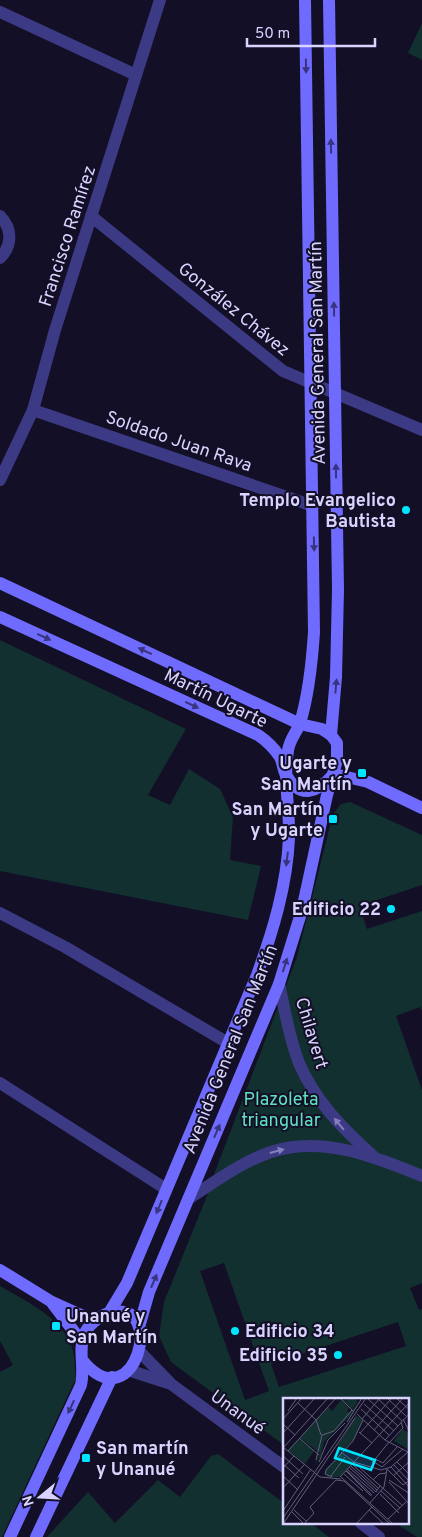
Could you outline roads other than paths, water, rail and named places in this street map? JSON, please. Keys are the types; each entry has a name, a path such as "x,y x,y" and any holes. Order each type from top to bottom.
{"street":[{"name":"Francisco Ramírez","path":"0,480 33,410 55,330 160,0"},
{"name":"Avenida General San Martín","path":"109,1313 127,1283 228,1043 273,929 287,863 289,839 286,775 288,750 300,724 311,676 314,632 314,506 305,0"},
{"name":"Avenida General San Martín","path":"139,1327 149,1292 279,984 302,910 327,795 337,760 337,743 331,735 336,677 338,590 329,0"},
{"path":"0,12 136,75"},
{"path":"0,216 8,226 10,234 6,251 0,258"},
{"name":"González Chávez","path":"91,216 283,371 312,384 335,391 422,430"},
{"name":"Soldado Juan Rava","path":"33,410 314,506"},
{"name":"Martín Ugarte","path":"0,583 300,724 322,729 331,735"},
{"name":"Martín Ugarte","path":"0,617 258,735 281,758 286,775 294,786 302,790 314,791 323,786 334,774"},
{"path":"334,774 368,782 422,808"},
{"path":"0,913 65,947 228,1043"},
{"name":"Chilavert","path":"279,984 299,1063 312,1088 345,1131 375,1157"},
{"path":"0,1083 166,1189"},
{"name":"Chilavert","path":"188,1199 248,1162 287,1148 341,1149 375,1157 422,1176"},
{"path":"0,1270 52,1302 94,1321"},
{"path":"52,1302 82,1342"},
{"path":"10,1537 81,1385 82,1342 89,1327 94,1321 109,1313 120,1312 128,1314 135,1319 139,1327 140,1352 136,1362 128,1370 112,1377 97,1373 83,1361"},
{"name":"Unanué","path":"140,1352 171,1384 283,1467"},
{"name":"Unanué","path":"128,1370 171,1384"},
{"path":"36,1537 112,1377"},
{"path":"361,1524 380,1537"}],"place":[{"name":"Templo Evangelico Bautista","path":"406,510"},
{"name":"Ugarte y San Martín","path":"362,773"},
{"name":"San Martín y Ugarte","path":"333,819"},
{"name":"Edificio 22","path":"391,909"},
{"name":"Unanué y San Martín","path":"56,1326"},
{"name":"Edificio 34","path":"235,1331"},
{"name":"Edificio 35","path":"338,1355"},
{"name":"San martín y Unanué","path":"86,1458"}],"park label":[{"name":"Plazoleta triangular","path":"281,1109"}]}
